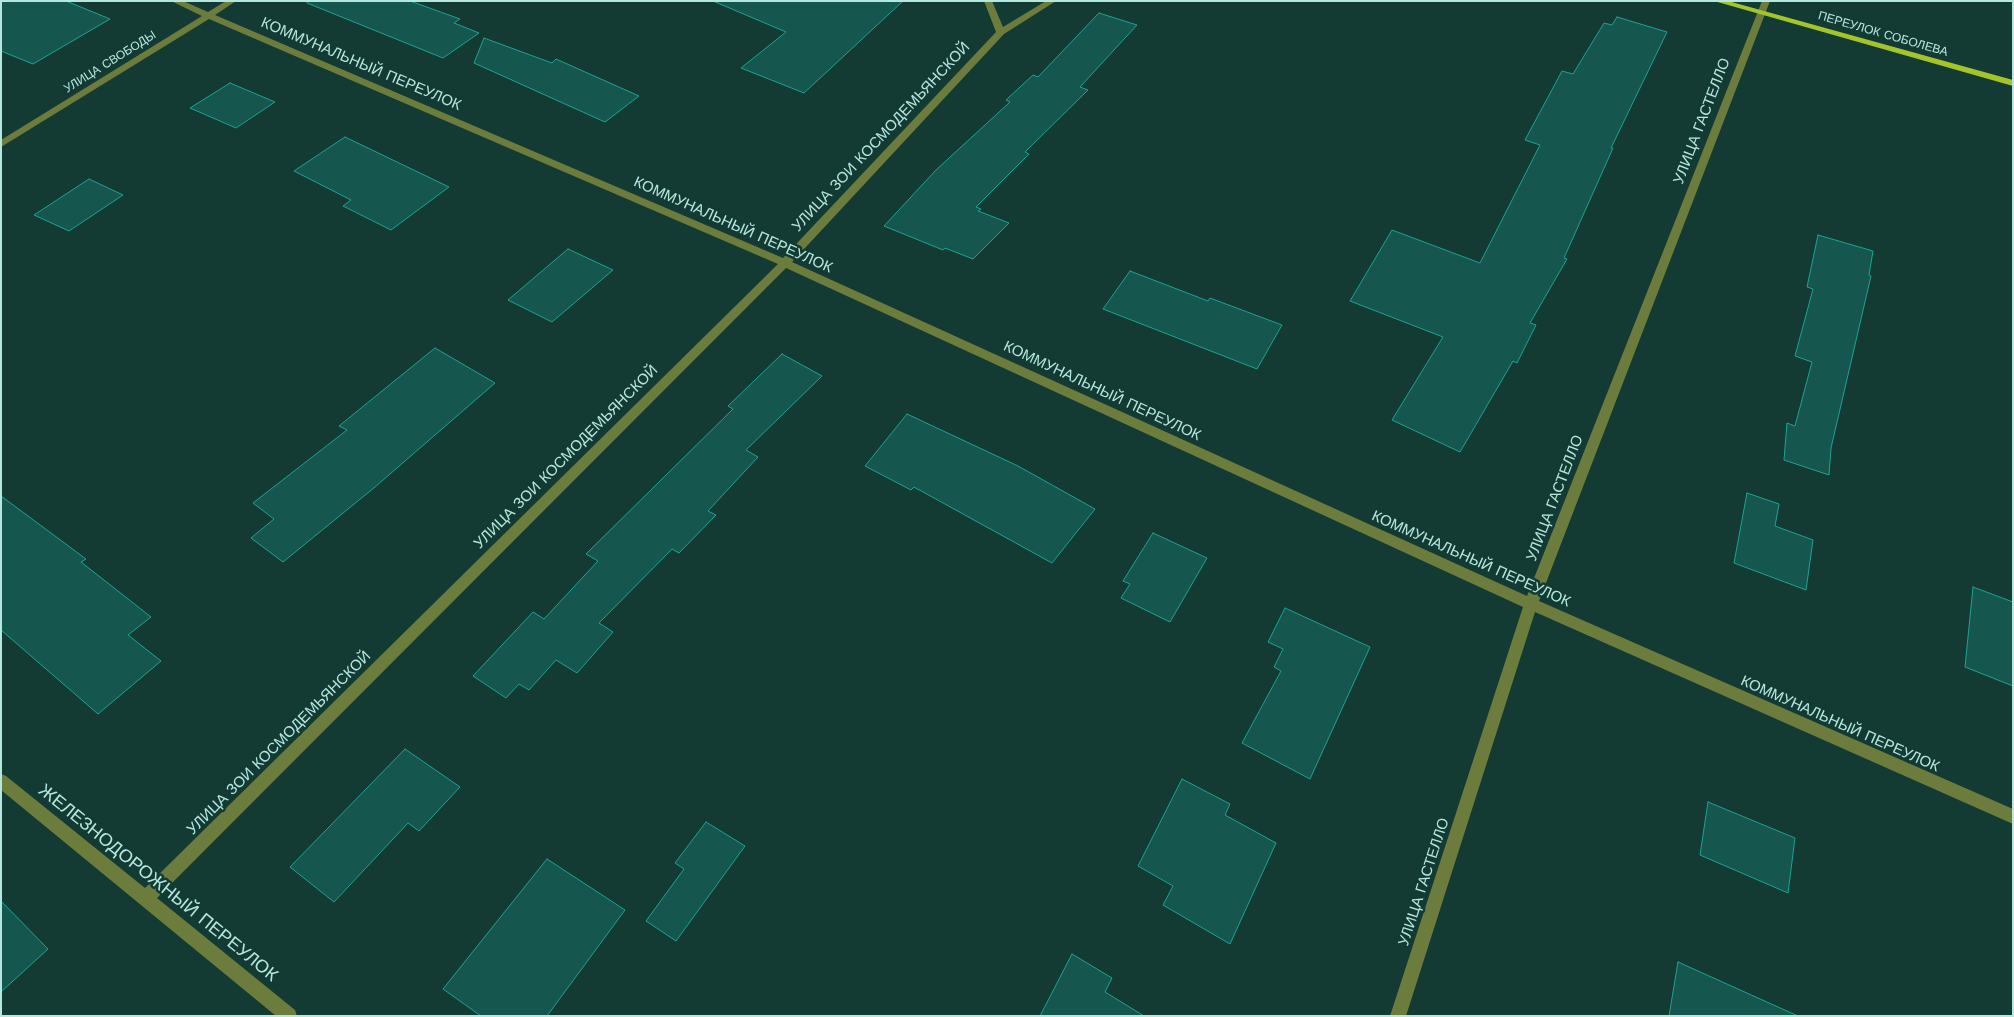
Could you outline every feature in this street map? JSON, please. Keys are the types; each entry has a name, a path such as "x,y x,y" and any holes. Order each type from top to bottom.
{"main road":[{"name":"ПЕРЕУЛОК СОБОЛЕВА","path":"1718,1 1764,7 2013,83"}],"street":[{"name":"КОММУНАЛЬНЫЙ ПЕРЕУЛОК","path":"175,1 785,263 1531,604 2013,818"},
{"name":"УЛИЦА СВОБОДЫ","path":"1,144 232,1"},
{"path":"988,1 1001,32"},
{"name":"УЛИЦА ЗОИ КОСМОДЕМЬЯНСКОЙ","path":"146,898 785,263 1001,32 1052,1"},
{"name":"УЛИЦА ГАСТЕЛЛО","path":"1398,1016 1531,604 1764,7"},
{"name":"ЖЕЛЕЗНОДОРОЖНЫЙ ПЕРЕУЛОК","path":"1,781 289,1016"}],"building":[{"path":"1,1 66,1 110,19 33,64 1,51"},
{"path":"307,1 410,1 460,19 454,23 479,33 443,58 307,3"},
{"path":"713,1 903,1 804,93 741,68 786,32"},
{"path":"1099,13 1137,25 1080,87 1088,90 1025,152 1029,154 976,207 981,209 978,211 1009,223 973,259 945,248 943,250 884,226 936,170 1010,102 1006,100 1033,75 1038,77"},
{"path":"1617,17 1667,32 1611,148 1613,148 1564,258 1567,259 1530,323 1536,325 1517,363 1513,361 1460,452 1392,420 1443,337 1350,301 1392,230 1480,263 1540,145 1525,140 1562,71 1573,74 1604,23 1612,25"},
{"path":"484,38 552,63 556,59 639,96 605,122 474,63"},
{"path":"230,83 275,102 236,128 190,108"},
{"path":"345,137 449,187 391,230 343,206 351,200 294,171"},
{"path":"89,179 123,195 69,231 34,215"},
{"path":"1818,235 1873,251 1869,275 1871,276 1831,448 1829,475 1784,460 1787,423 1795,426 1812,362 1795,356 1813,289 1807,287"},
{"path":"568,249 613,270 552,322 508,300"},
{"path":"1130,271 1208,301 1210,298 1282,325 1257,369 1103,309"},
{"path":"435,348 495,383 375,487 283,562 251,538 274,519 253,503 347,430 339,426"},
{"path":"782,354 822,376 746,450 758,457 708,511 716,515 679,553 672,549 599,623 613,632 577,673 556,660 529,690 519,684 506,698 473,676 533,612 544,619 598,561 586,554 733,409 728,406"},
{"path":"907,414 1018,466 1095,509 1052,563 914,487 911,490 865,466"},
{"path":"1747,493 1779,504 1775,526 1813,540 1806,590 1734,563"},
{"path":"1,496 86,559 81,562 151,617 128,635 161,661 98,714 1,630"},
{"path":"1153,533 1207,558 1170,622 1121,598 1130,584 1123,581"},
{"path":"1973,587 2013,602 2013,686 1965,667"},
{"path":"1285,608 1370,647 1310,779 1242,743 1281,671 1274,667 1283,649 1268,642"},
{"path":"405,749 460,787 419,831 408,823 334,902 290,867"},
{"path":"1182,779 1230,804 1225,815 1276,843 1230,944 1163,905 1173,886 1138,866"},
{"path":"1708,802 1795,838 1788,893 1700,855"},
{"path":"706,822 745,846 676,941 646,921 684,869 675,863"},
{"path":"547,859 625,910 547,1016 481,1016 443,989"},
{"path":"1,901 48,949 1,992"},
{"path":"1072,954 1112,978 1105,992 1144,1016 1040,1016"},
{"path":"1678,962 1798,1016 1669,1016"}]}
